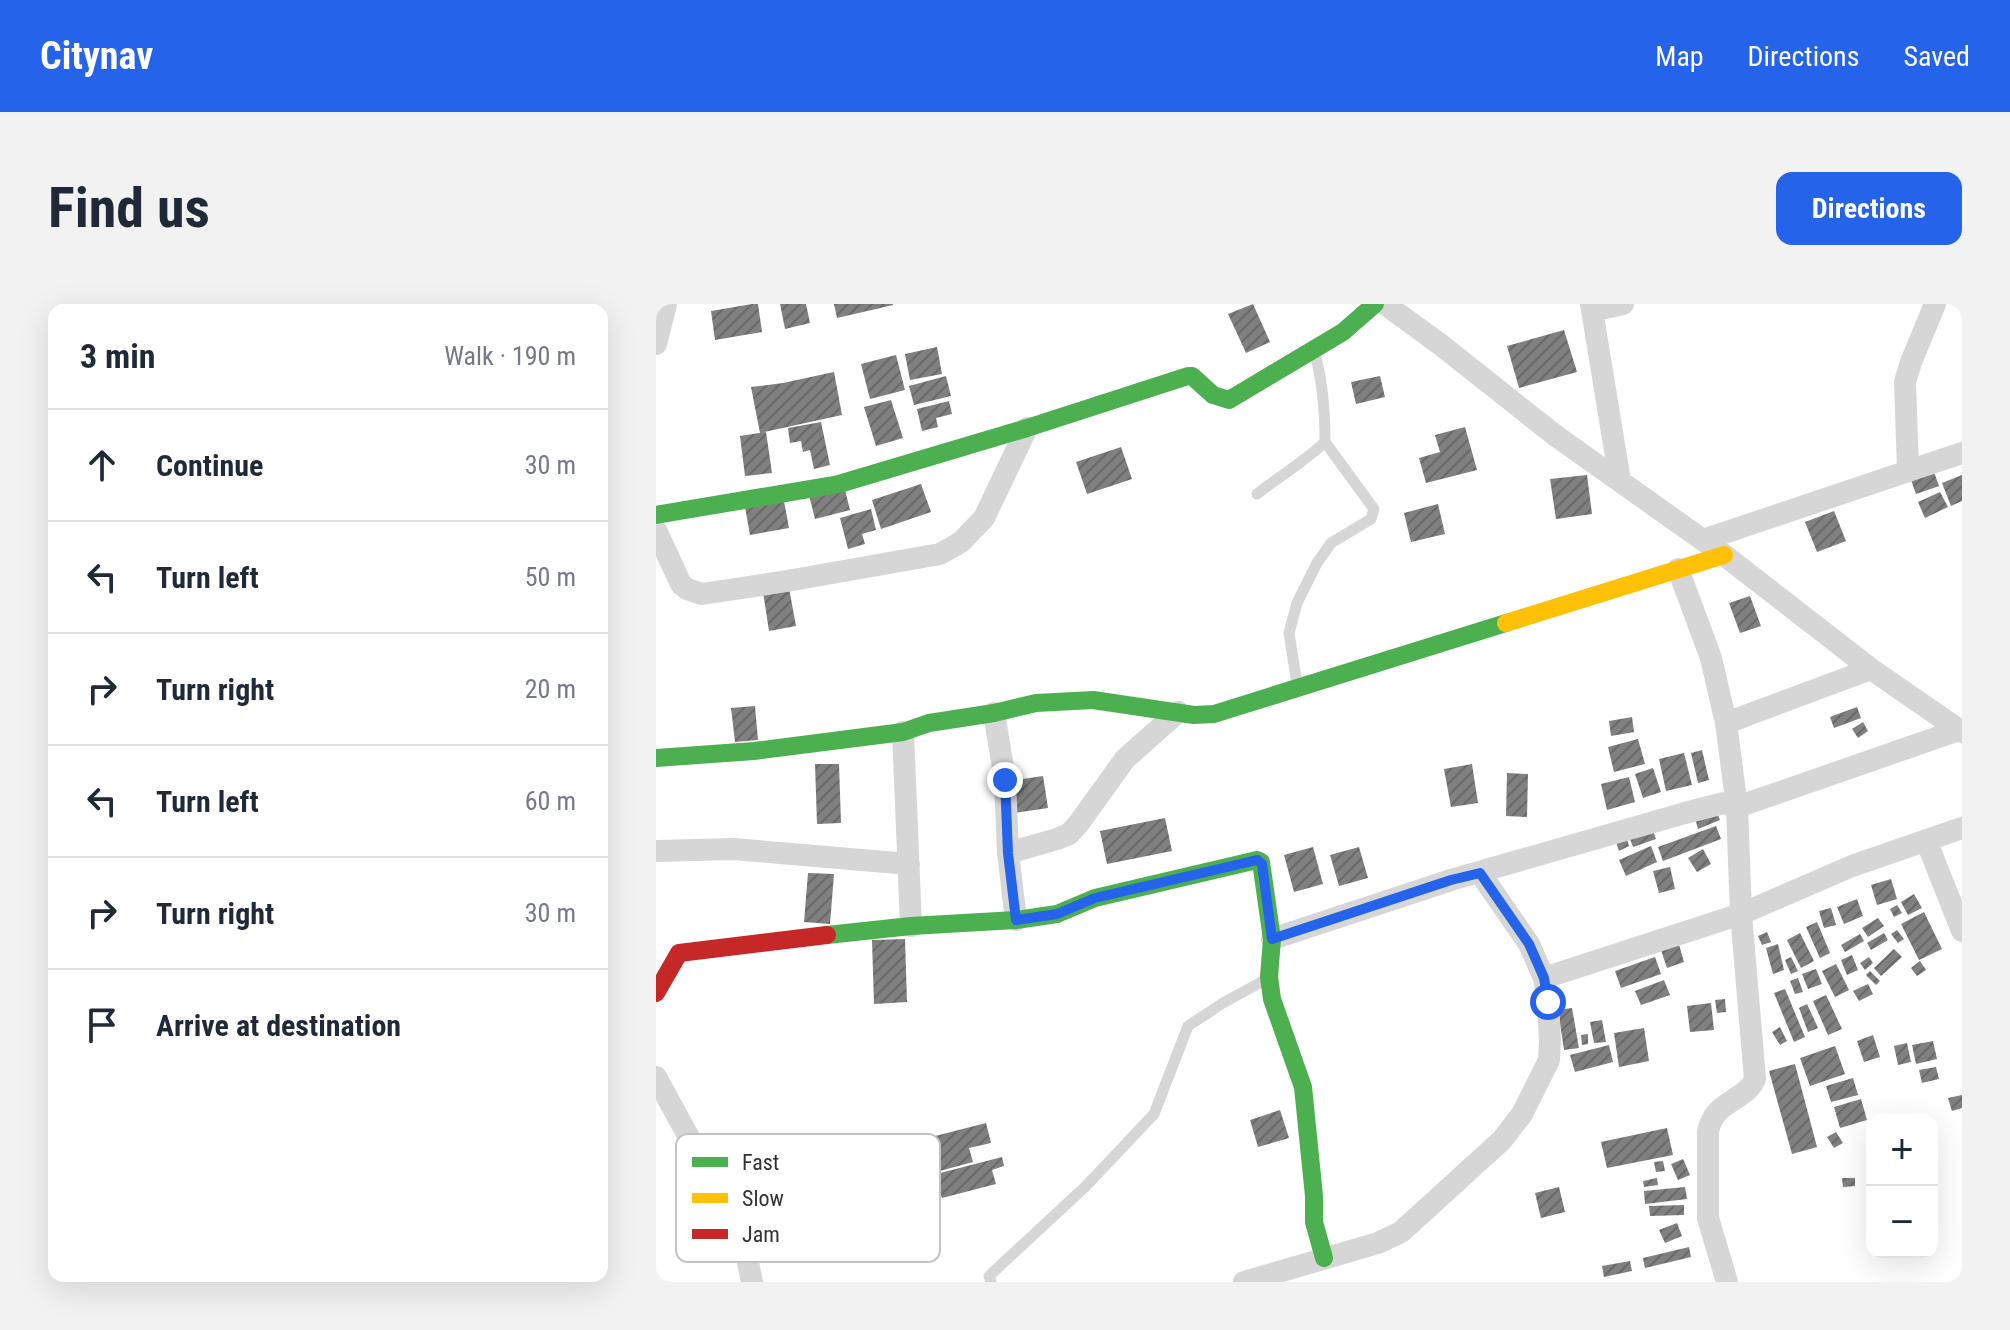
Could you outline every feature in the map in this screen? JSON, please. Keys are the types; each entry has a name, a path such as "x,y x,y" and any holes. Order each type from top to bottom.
{"street":[{"path":"656,515 839,484 1188,376 1192,376 1216,398 1229,400 1343,332 1375,304"},
{"path":"1385,304 1556,436 1724,555 1871,669 1961,731"},
{"path":"1620,481 1591,307 1623,304"},
{"path":"1908,471 1905,382 1935,304"},
{"path":"656,344 662,311"},
{"path":"656,530 681,584 702,594 940,554 961,542 984,518 1027,428"},
{"path":"1703,540 1962,453"},
{"path":"656,758 754,751 903,732 929,723 1036,703 1093,700 1194,715 1214,714 1724,555"},
{"path":"1678,569 1711,658 1726,723 1737,807 1741,914 1755,1079 1750,1088 1720,1109 1712,1119 1708,1132 1708,1218 1727,1282"},
{"path":"1726,723 1871,669"},
{"path":"1008,853 1069,834 1125,759 1178,712"},
{"path":"994,713 1005,780 1008,853 1016,920"},
{"path":"1272,939 1451,880 1724,803 1737,807 1961,731"},
{"path":"903,732 911,926"},
{"path":"1544,978 1741,914 1852,866 1962,828"},
{"path":"1926,840 1962,931"},
{"path":"656,851 733,849 909,864"},
{"path":"656,993 679,953 685,951 911,926 1016,920 1057,914 1095,898 1257,860 1262,864 1272,939 1269,977 1272,999 1303,1087 1314,1222 1324,1258"},
{"path":"1244,1282 1378,1243 1401,1232 1502,1140 1522,1114 1549,1060 1548,1002 1544,978 1529,944 1480,873"},
{"path":"656,1077 687,1134"},
{"path":"748,1262 752,1282"}],"lane":[{"path":"1298,687 1289,633 1297,603 1331,543 1371,519 1374,509 1325,442 1325,413 1314,349"},
{"path":"1257,494 1303,462 1325,442"},
{"path":"990,1279 1086,1186 1154,1114 1188,1026 1269,977"}],"building":[{"path":"758,304 762,332 715,340 711,311"},
{"path":"780,304 806,304 810,323 785,329"},
{"path":"834,304 893,304 893,305 837,318"},
{"path":"1253,304 1270,342 1246,353 1228,314"},
{"path":"1564,330 1577,372 1519,388 1507,346"},
{"path":"937,347 942,374 910,380 905,354"},
{"path":"896,355 905,390 870,399 861,364"},
{"path":"834,372 842,415 760,433 751,387"},
{"path":"946,376 951,396 914,405 909,386"},
{"path":"1380,376 1385,397 1356,404 1351,382"},
{"path":"891,400 903,438 876,446 864,407"},
{"path":"949,401 952,414 936,418 938,427 922,431 917,409"},
{"path":"821,422 830,465 814,469 810,450 803,452 801,441 790,443 788,428"},
{"path":"1465,427 1477,470 1426,483 1419,458 1440,452 1435,435"},
{"path":"766,432 772,473 745,476 740,436"},
{"path":"1121,447 1132,479 1087,494 1076,462"},
{"path":"1934,472 1939,486 1916,494 1911,480"},
{"path":"1587,475 1592,514 1556,519 1550,479"},
{"path":"1962,475 1962,501 1951,506 1942,483"},
{"path":"921,484 931,512 881,529 872,500"},
{"path":"844,486 850,510 815,519 809,495"},
{"path":"1940,492 1948,507 1925,518 1918,502"},
{"path":"784,501 789,528 750,535 745,507"},
{"path":"1438,504 1445,534 1411,542 1404,513"},
{"path":"871,509 876,530 862,534 865,544 848,549 840,518"},
{"path":"1834,511 1846,541 1817,552 1805,522"},
{"path":"789,588 796,626 769,631 763,592"},
{"path":"1750,596 1761,626 1740,633 1729,603"},
{"path":"755,706 758,740 735,742 731,708"},
{"path":"1857,707 1861,718 1834,728 1830,717"},
{"path":"1632,717 1634,732 1611,736 1609,721"},
{"path":"1863,722 1868,731 1858,738 1852,729"},
{"path":"1638,739 1645,764 1614,772 1608,747"},
{"path":"1702,750 1709,780 1698,783 1691,753"},
{"path":"1684,753 1692,785 1666,791 1659,759"},
{"path":"815,764 839,764 841,823 817,824"},
{"path":"1472,764 1478,803 1451,807 1444,769"},
{"path":"1653,768 1661,792 1643,798 1635,774"},
{"path":"1507,773 1528,774 1527,817 1506,816"},
{"path":"1043,776 1048,808 1015,813 1010,781"},
{"path":"1629,777 1635,802 1607,810 1601,784"},
{"path":"1716,810 1720,820 1698,829 1695,818"},
{"path":"1165,818 1172,851 1107,864 1100,831"},
{"path":"1716,826 1721,839 1663,861 1658,847"},
{"path":"1652,828 1656,839 1633,847 1629,836"},
{"path":"1626,836 1629,846 1619,851 1615,839"},
{"path":"1651,846 1657,862 1626,876 1619,860"},
{"path":"1313,847 1323,884 1294,892 1284,855"},
{"path":"1359,847 1368,878 1339,886 1330,855"},
{"path":"1703,849 1711,864 1697,872 1688,858"},
{"path":"1670,867 1675,889 1659,893 1653,871"},
{"path":"808,873 834,874 830,924 804,922"},
{"path":"1891,879 1897,899 1877,905 1871,885"},
{"path":"1914,894 1922,908 1908,915 1901,902"},
{"path":"1857,899 1863,916 1844,924 1837,907"},
{"path":"1897,905 1902,913 1894,917 1890,909"},
{"path":"1831,908 1836,925 1824,928 1819,911"},
{"path":"1924,912 1942,949 1919,960 1901,924"},
{"path":"1878,918 1884,926 1868,937 1862,928"},
{"path":"1817,922 1830,953 1820,958 1806,927"},
{"path":"1897,930 1904,939 1898,943 1891,934"},
{"path":"1767,932 1771,942 1762,945 1758,936"},
{"path":"1800,933 1814,961 1801,968 1787,940"},
{"path":"1884,933 1888,940 1871,950 1867,943"},
{"path":"1860,934 1864,941 1845,952 1841,945"},
{"path":"905,939 907,1002 874,1004 872,940"},
{"path":"1678,941 1684,962 1667,968 1660,947"},
{"path":"1778,944 1784,970 1773,974 1766,948"},
{"path":"1894,949 1902,957 1881,976 1874,968"},
{"path":"1852,955 1858,970 1847,975 1841,960"},
{"path":"1655,957 1661,974 1621,988 1615,971"},
{"path":"1791,957 1798,971 1791,974 1785,960"},
{"path":"1869,957 1873,963 1865,970 1860,963"},
{"path":"1920,961 1926,970 1917,976 1911,968"},
{"path":"1836,964 1849,990 1835,997 1822,971"},
{"path":"1816,969 1822,984 1808,989 1802,974"},
{"path":"1870,971 1880,981 1876,985 1866,975"},
{"path":"1798,978 1803,992 1795,994 1790,981"},
{"path":"1664,980 1670,995 1641,1005 1635,991"},
{"path":"1868,984 1873,994 1859,1001 1853,991"},
{"path":"1785,989 1805,1037 1794,1042 1774,993"},
{"path":"1826,995 1842,1029 1828,1035 1813,1001"},
{"path":"1725,999 1726,1012 1717,1013 1715,1000"},
{"path":"1711,1003 1714,1030 1690,1032 1687,1006"},
{"path":"1807,1004 1818,1028 1808,1032 1799,1008"},
{"path":"1572,1008 1579,1048 1564,1050 1558,1010"},
{"path":"1602,1020 1606,1042 1594,1043 1590,1022"},
{"path":"1780,1027 1787,1041 1780,1045 1772,1032"},
{"path":"1644,1028 1649,1061 1619,1067 1614,1033"},
{"path":"1588,1034 1588,1044 1582,1045 1581,1035"},
{"path":"1873,1035 1880,1057 1864,1062 1857,1041"},
{"path":"1933,1041 1937,1059 1916,1064 1912,1045"},
{"path":"1907,1043 1911,1062 1898,1065 1894,1046"},
{"path":"1609,1045 1613,1062 1575,1072 1570,1055"},
{"path":"1835,1046 1845,1074 1810,1086 1800,1058"},
{"path":"1795,1064 1817,1147 1792,1154 1769,1071"},
{"path":"1936,1067 1939,1079 1922,1083 1919,1070"},
{"path":"1853,1078 1858,1095 1831,1102 1826,1086"},
{"path":"1962,1095 1962,1108 1952,1111 1948,1098"},
{"path":"1861,1099 1866,1120 1840,1128 1834,1107"},
{"path":"1280,1110 1289,1138 1258,1147 1250,1120"},
{"path":"986,1123 991,1143 969,1148 973,1162 940,1171 940,1135"},
{"path":"1667,1128 1673,1155 1607,1168 1601,1142"},
{"path":"1836,1132 1843,1143 1834,1148 1827,1137"},
{"path":"1002,1157 1004,1166 992,1170 996,1184 942,1198 940,1173"},
{"path":"1683,1159 1690,1175 1678,1180 1671,1164"},
{"path":"1663,1161 1665,1171 1656,1172 1654,1162"},
{"path":"1657,1178 1658,1185 1644,1187 1643,1181"},
{"path":"1842,1178 1855,1178 1855,1186 1843,1187"},
{"path":"1559,1187 1565,1212 1541,1218 1535,1193"},
{"path":"1685,1187 1687,1199 1645,1204 1644,1191"},
{"path":"1684,1205 1684,1215 1650,1216 1649,1206"},
{"path":"1677,1223 1682,1236 1665,1243 1659,1230"},
{"path":"1689,1247 1691,1257 1645,1268 1643,1258"},
{"path":"1630,1261 1632,1271 1604,1277 1602,1266"}],"traffic: fast":[{"path":"656,515 839,484 1188,376 1192,376 1213,395 1229,400 1343,332 1375,304"},
{"path":"656,758 754,751 903,732 929,723 1036,703 1093,700 1194,715 1214,714 1506,623"},
{"path":"827,935 1057,914 1095,898 1257,860 1261,862 1272,939 1269,977 1272,999 1303,1087 1314,1222 1324,1258"}],"traffic: slow":[{"path":"1506,623 1724,555"}],"traffic: jam":[{"path":"656,993 679,953 827,935"}],"route":[{"path":"1005,780 1008,853 1016,920 1057,914 1095,898 1257,860 1262,864 1272,939 1480,873 1529,944 1544,978 1548,1002"}]}
